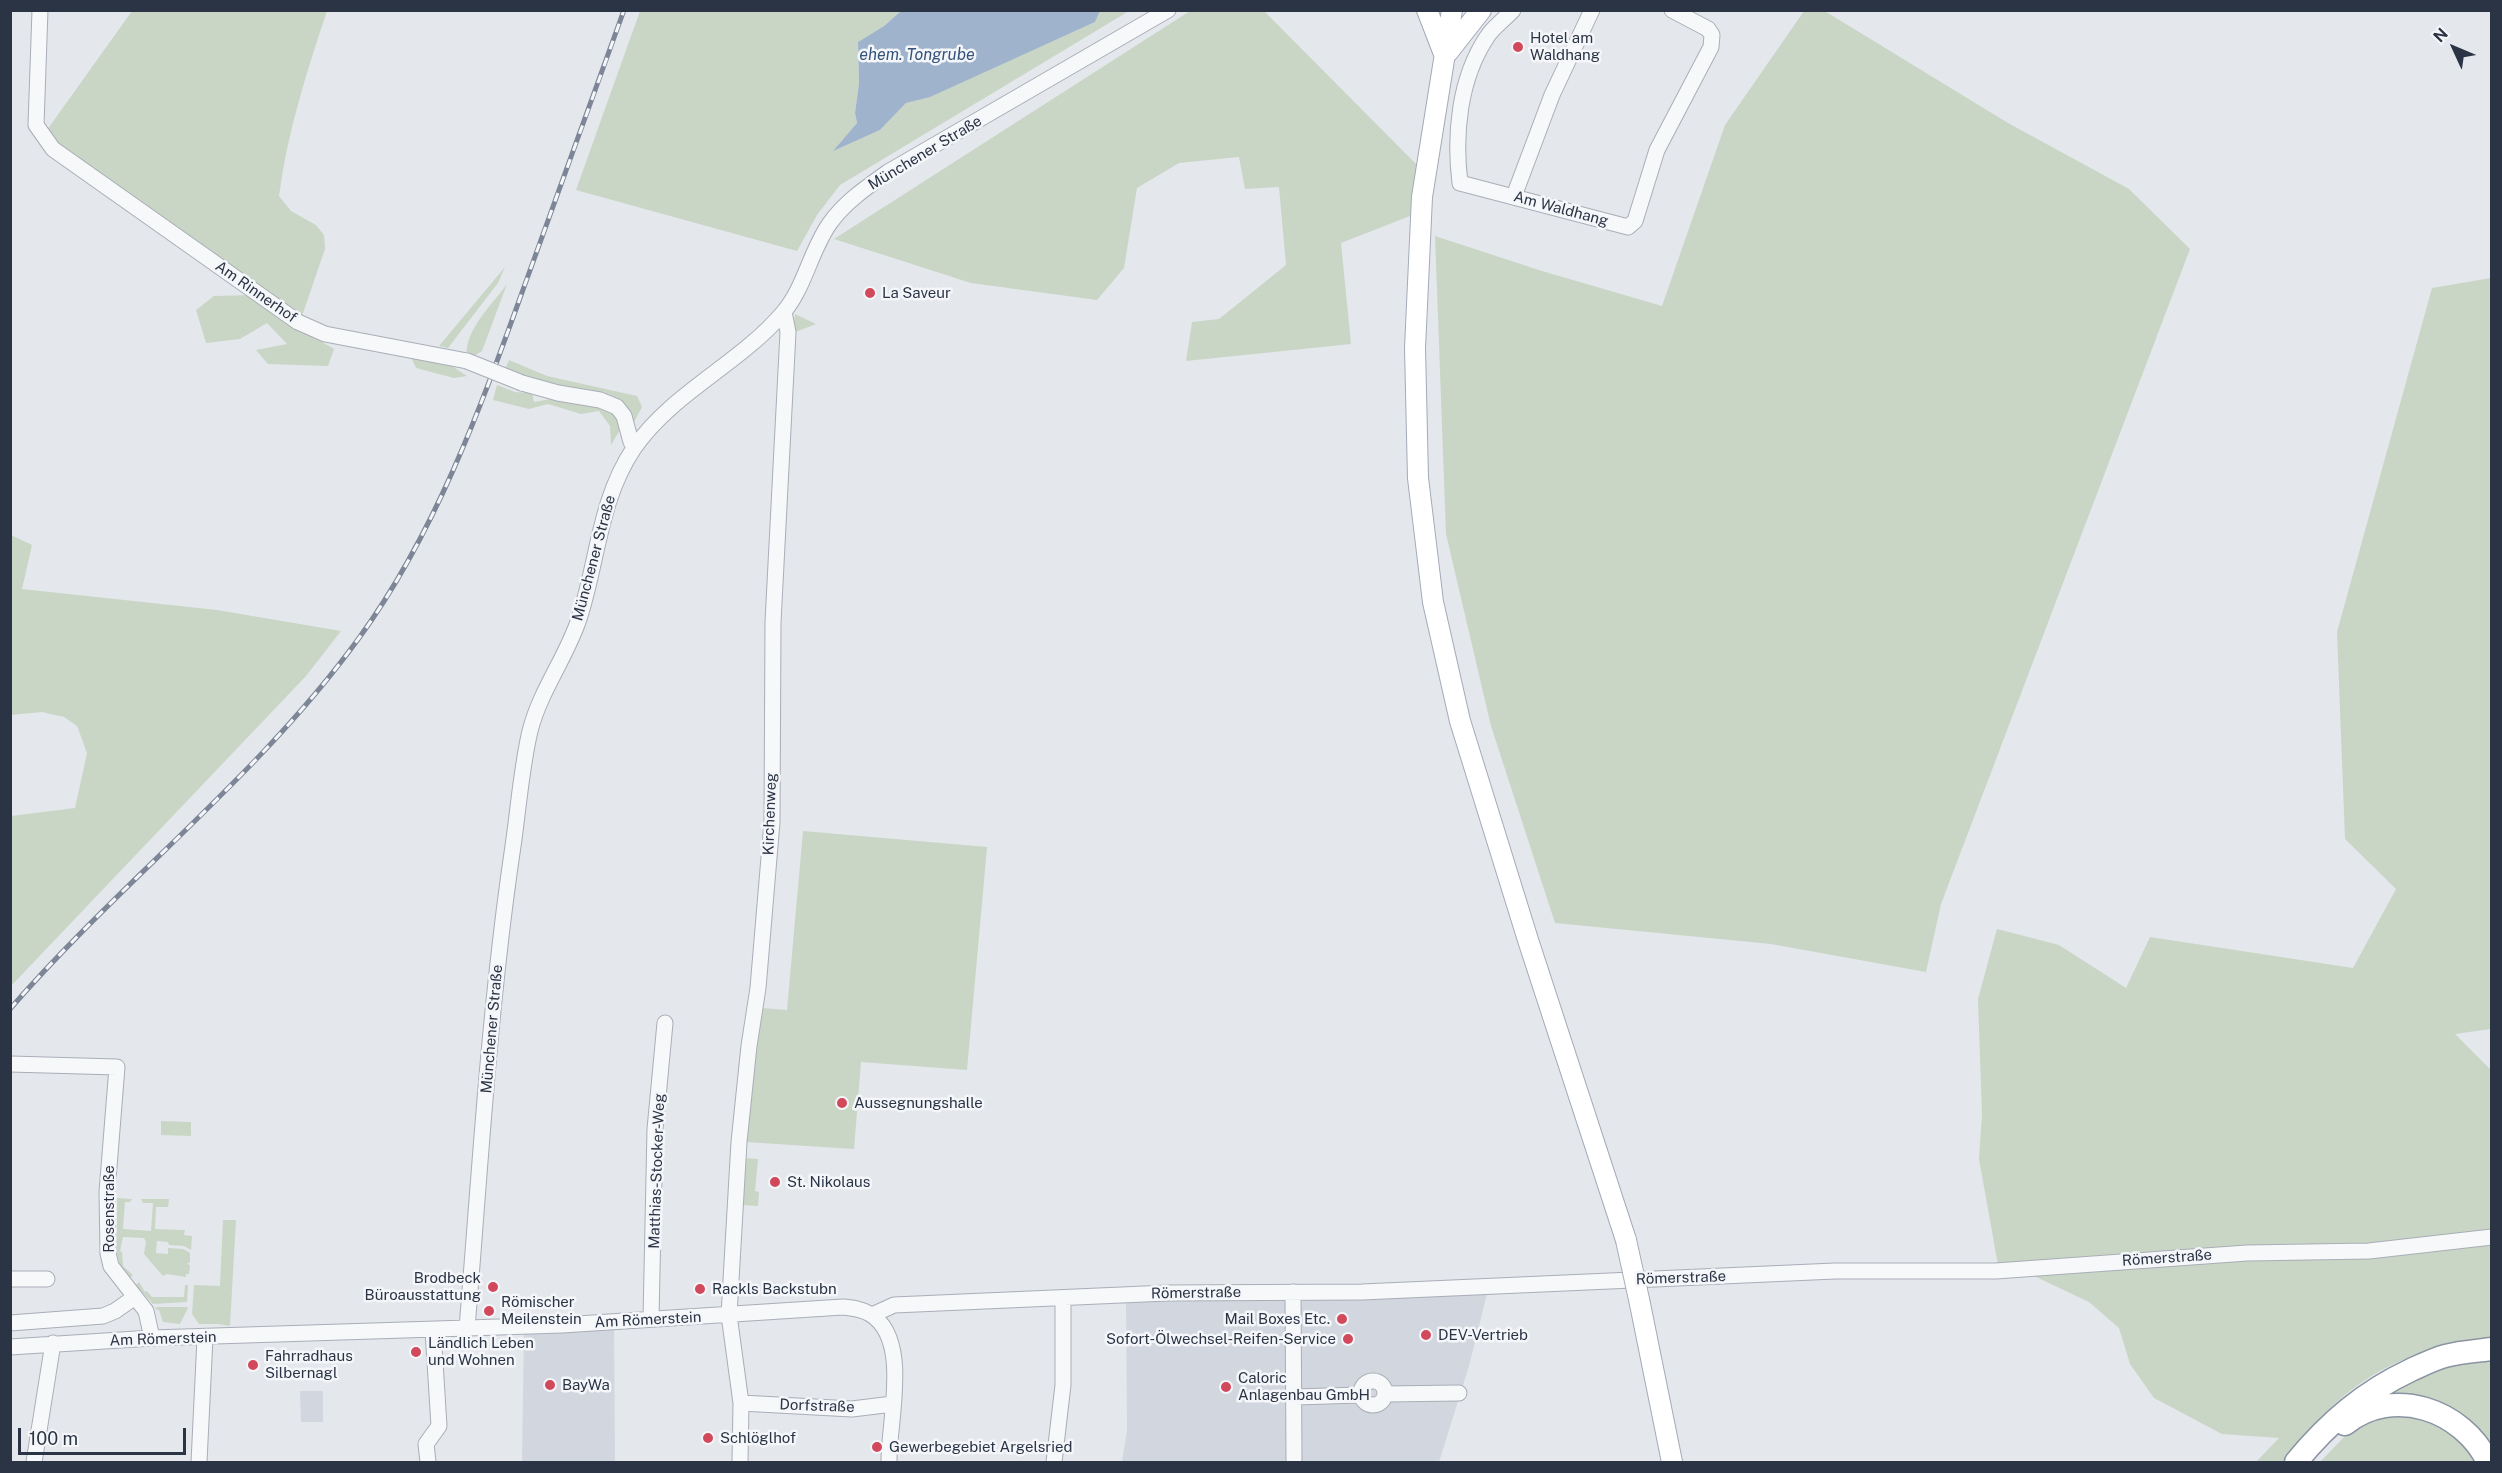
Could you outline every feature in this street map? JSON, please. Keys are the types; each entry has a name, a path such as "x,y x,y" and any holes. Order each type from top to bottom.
{"highway":[{"path":"2296,1462 2319,1434 2342,1413 2364,1395 2387,1381 2445,1356 2492,1349"},
{"path":"2305,1462 2330,1435 2350,1419 2373,1409 2393,1405 2412,1405 2449,1417 2479,1444 2488,1462"}],"main road":[{"path":"1427,10 1444,56"},
{"path":"1452,10 1422,196 1415,348 1418,478 1433,602 1460,721 1528,940 1626,1240 1672,1462"},
{"path":"1444,56 1481,10"}],"street":[{"name":"Am Rinnerhof","path":"40,10 36,125 53,149 298,322 325,334 466,361 522,383 558,393 600,400 617,407 624,416 631,442 636,445"},
{"name":"Münchener Straße","path":"467,1328 501,928 530,731 545,690 578,620 604,512 619,472 636,445 655,424 683,398 767,330 784,312 798,290 830,223 853,198 888,172 1168,10"},
{"name":"Am Waldhang","path":"1513,10 1488,36 1476,57 1464,92 1458,128 1457,163 1460,183 1628,227 1635,220 1657,150 1711,47 1712,35 1708,29 1672,10"},
{"path":"1514,196 1552,95 1592,10"},
{"name":"Kirchenweg","path":"729,1315 739,1142 749,1046 758,988 772,822 774,622 788,332 784,312"},
{"name":"Matthias-Stocker-Weg","path":"651,1319 656,1129 665,1023"},
{"name":"Rosenstraße","path":"10,1064 117,1067 107,1192 108,1252 111,1266 146,1311 152,1338"},
{"name":"Römerstraße","path":"872,1315 894,1305 1167,1293 1362,1292 1835,1271 1996,1271 2247,1253 2369,1251 2492,1237"},
{"path":"10,1280 47,1279"},
{"path":"1293,1292 1294,1462"},
{"path":"10,1323 103,1316 115,1311 135,1297"},
{"path":"1054,1462 1063,1385 1063,1298"},
{"name":"Am Römerstein","path":"53,1343 433,1330 729,1315 843,1306 859,1309 872,1315"},
{"path":"729,1315 741,1402 740,1462"},
{"path":"872,1315 884,1330 894,1357 889,1462"},
{"path":"428,1462 426,1444 439,1426 433,1330"},
{"path":"199,1462 205,1338"},
{"path":"10,1347 53,1343 34,1462"},
{"path":"1295,1397 1360,1395 1364,1402 1371,1406 1382,1402 1385,1394 1459,1393"},
{"name":"Dorfstraße","path":"741,1402 852,1409 893,1404"}],"shaded area":[{"path":"1487,1294 1469,1366 1439,1462 1122,1462 1127,1430 1126,1299"},
{"path":"614,1323 615,1462 522,1462 524,1330"},
{"path":"300,1391 323,1391 323,1422 301,1422"}],"green space":[{"path":"1823,10 2008,123 2129,189 2190,249 1941,904 1926,972 1771,944 1555,923 1491,726 1446,534 1435,236 1542,271 1662,306 1725,125 1804,11"},
{"path":"132,11 327,11 292,126 279,196 291,211 316,225 324,235 325,249 302,316 58,147 47,130"},
{"path":"640,11 901,11 884,26 858,42 859,83 855,113 857,123 834,150 880,130 906,103 930,96 1095,22 1100,11 1129,11 840,185 817,215 797,251 576,190"},
{"path":"1190,11 1264,11 1418,166 1410,216 1341,243 1351,344 1186,361 1192,322 1219,319 1286,265 1279,187 1245,189 1239,157 1179,163 1137,188 1124,268 1097,300 971,283 834,239"},
{"path":"505,267 498,283 448,348 439,346"},
{"path":"2491,278 2491,1029 2455,1034 2491,1070 2492,1234 2452,1249 2491,1245 2491,1338 2422,1353 2382,1370 2343,1396 2308,1431 2282,1462 2256,1462 2279,1438 2222,1434 2154,1398 2130,1364 2119,1328 2089,1302 2032,1275 1998,1265 1979,1159 1982,1114 1978,999 1997,929 2059,945 2126,988 2150,937 2353,968 2396,889 2345,839 2337,632 2432,288"},
{"path":"507,284 482,351 467,360 469,339 479,319"},
{"path":"252,295 299,329 334,349 328,366 268,364 256,350 287,344 267,323 240,339 206,343 196,310 214,296"},
{"path":"795,314 816,324 793,333"},
{"path":"409,353 449,364 467,376 454,378 416,368"},
{"path":"509,360 547,376 637,396 642,407 631,428 623,406 522,380 504,372"},
{"path":"497,385 515,392 532,393 534,402 551,399 579,405 606,405 619,417 621,428 611,445 610,426 599,411 581,414 548,404 529,409 493,400"},
{"path":"11,535 32,545 22,589 217,610 341,631 306,676 11,986 11,816 75,808 87,753 77,726 64,717 42,712 11,715"},
{"path":"803,831 987,847 967,1070 861,1062 854,1149 746,1142 762,1008 787,1010"},
{"path":"161,1121 191,1122 191,1136 161,1135"},
{"path":"745,1158 758,1159 755,1191 759,1192 758,1206 741,1205"},
{"path":"117,1198 132,1199 130,1202 125,1202 123,1229 151,1231 153,1203 143,1203 141,1199 169,1199 168,1207 156,1207 155,1229 185,1230 184,1235 192,1236 191,1250 184,1246 157,1241 156,1253 168,1254 168,1248 183,1249 190,1253 190,1262 187,1264 190,1265 189,1274 186,1274 186,1277 167,1274 163,1276 144,1254 146,1242 144,1238 123,1237 120,1251 123,1266 133,1275 130,1278 120,1266 117,1253"},
{"path":"223,1220 236,1220 230,1326 199,1324 192,1314 194,1285 220,1286"},
{"path":"139,1282 145,1292 147,1291 152,1297 184,1297 185,1285 188,1285 187,1302 153,1304 136,1285"},
{"path":"157,1307 188,1308 180,1324 163,1322 159,1310 155,1309"},
{"path":"2491,1356 2491,1457 2481,1440 2369,1399 2423,1371"},
{"path":"2412,1415 2457,1433 2478,1462 2320,1462 2348,1433 2379,1417"}],"water":[{"name":"ehem. Tongrube","path":"901,11 1100,11 1095,22 930,97 906,103 880,130 833,151 857,123 855,113 859,83 858,42 884,26"}],"railway":[{"path":"10,1009 97,916 278,736 359,638 386,597 433,513 473,424 624,10"}],"place":[{"name":"Hotel am Waldhang","path":"1518,47"},
{"name":"La Saveur","path":"870,293"},
{"name":"Aussegnungshalle","path":"842,1103"},
{"name":"St. Nikolaus","path":"775,1182"},
{"name":"Brodbeck Büroausstattung","path":"493,1287"},
{"name":"Rackls Backstubn","path":"700,1289"},
{"name":"Römischer Meilenstein","path":"489,1311"},
{"name":"Mail Boxes Etc.","path":"1342,1319"},
{"name":"DEV-Vertrieb","path":"1426,1335"},
{"name":"Sofort-Ölwechsel-Reifen-Service","path":"1348,1339"},
{"name":"Ländlich Leben und Wohnen","path":"416,1352"},
{"name":"Fahrradhaus Silbernagl","path":"253,1365"},
{"name":"BayWa","path":"550,1385"},
{"name":"Caloric Anlagenbau GmbH","path":"1226,1387"},
{"name":"Schlöglhof","path":"708,1438"},
{"name":"Gewerbegebiet Argelsried","path":"877,1447"}]}
